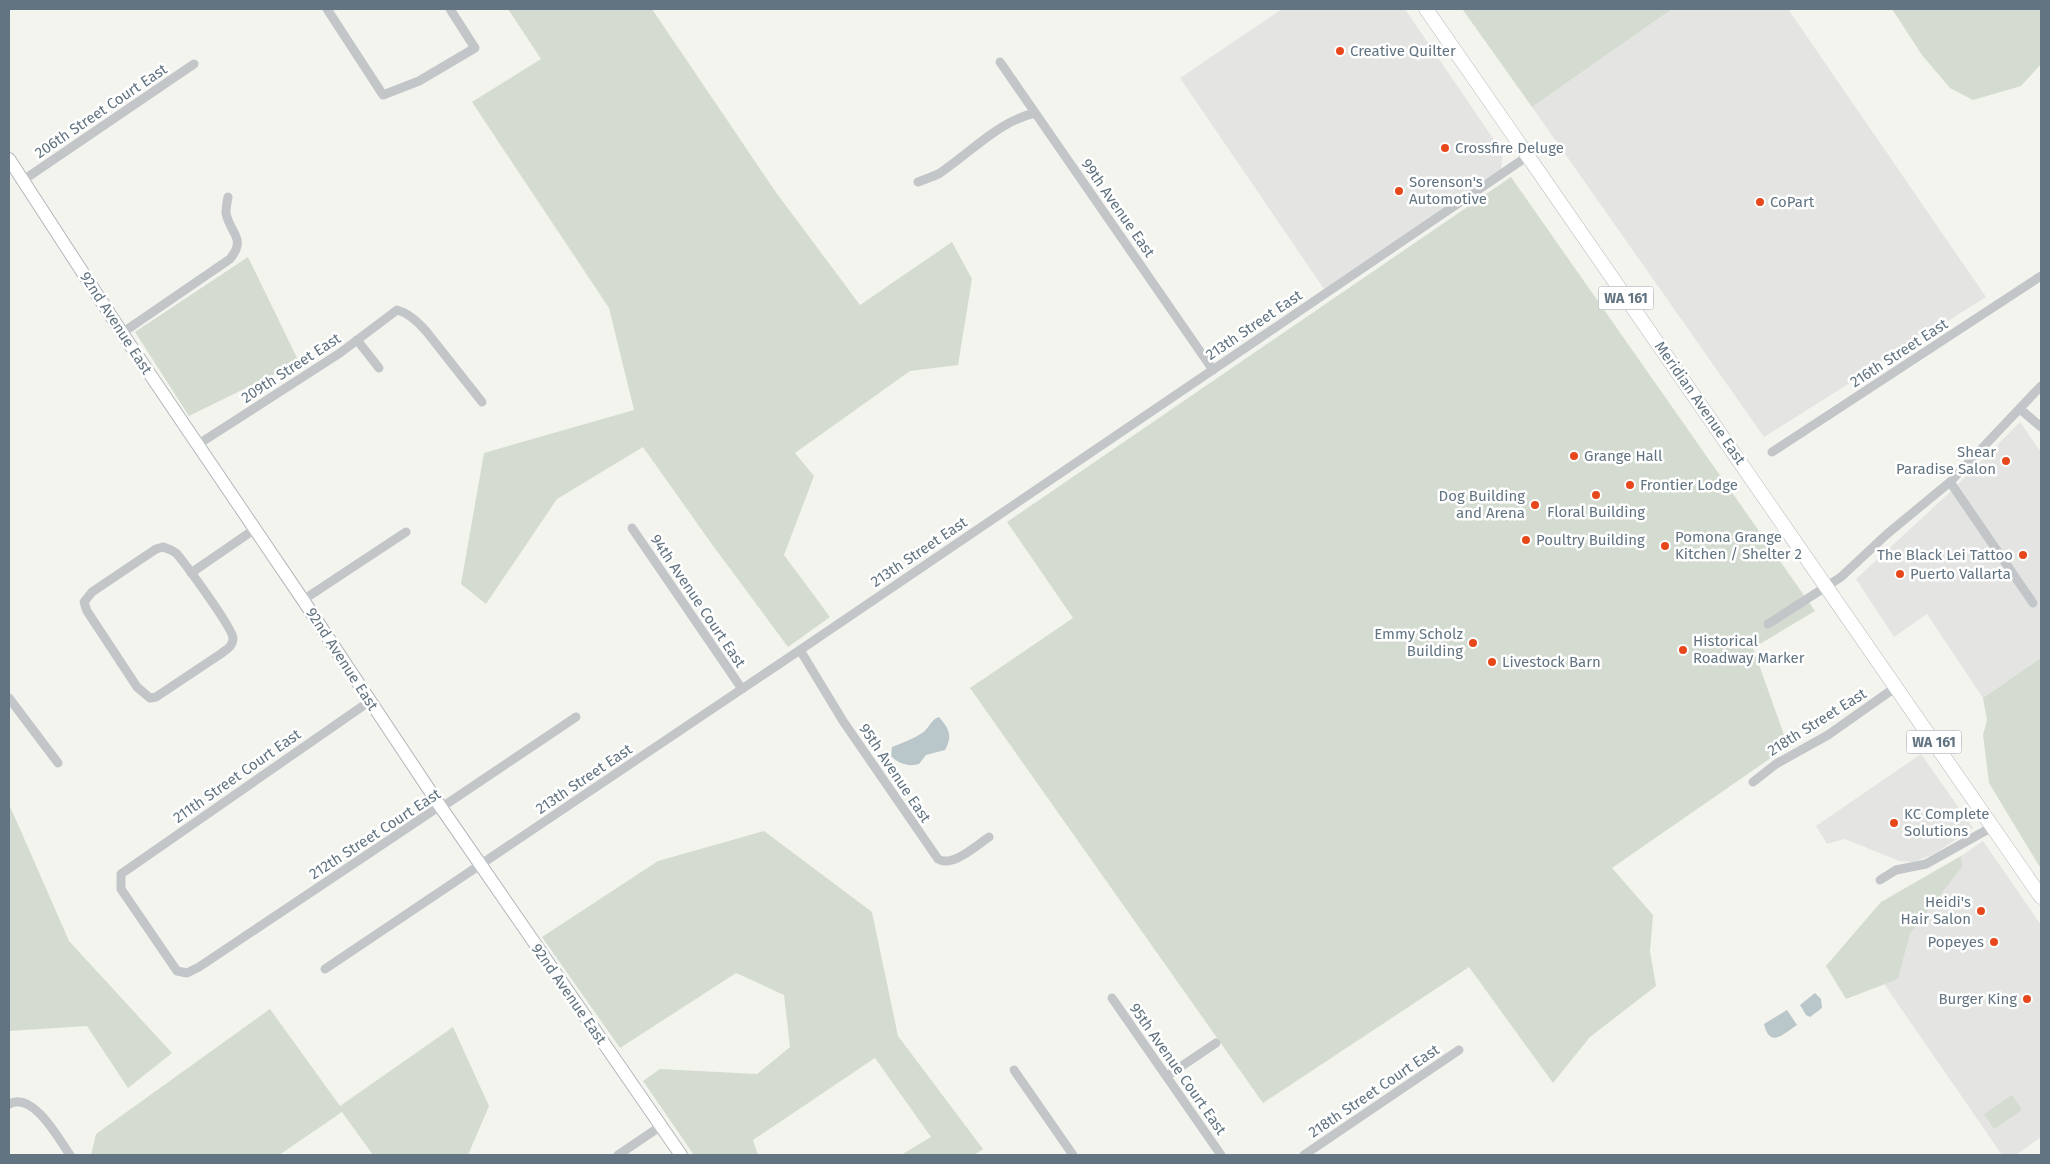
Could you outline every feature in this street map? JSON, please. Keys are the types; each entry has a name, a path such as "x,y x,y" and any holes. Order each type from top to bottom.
{"main road":[{"name":"Meridian Avenue East","path":"1426,9 2041,897"}],"street":[{"path":"327,9 383,95 420,81 475,48 450,9"},
{"name":"99th Avenue East","path":"1000,62 1213,370"},
{"name":"206th Street Court East","path":"22,180 194,64"},
{"path":"918,182 938,174 1008,124 1023,116 1035,113"},
{"name":"213th Street East","path":"325,969 742,690 1528,156"},
{"name":"92nd Avenue East","path":"9,159 197,446 304,600 480,865 681,1155"},
{"path":"122,333 230,259 236,252 238,245 236,236 226,214 228,197"},
{"name":"216th Street East","path":"1772,452 2041,276"},
{"name":"209th Street East","path":"197,446 357,340 397,310 416,320 482,402"},
{"path":"357,340 379,368"},
{"path":"1768,624 1846,573 1886,534 1950,482 2041,386"},
{"path":"2020,409 2041,427"},
{"path":"1950,482 2033,603"},
{"name":"94th Avenue Court East","path":"632,528 742,690"},
{"path":"191,573 255,529"},
{"path":"304,600 406,532"},
{"path":"163,547 173,551 191,573 228,627 232,634 232,643 222,653 156,697 150,698 137,687 87,611 84,602 92,592 156,549 163,547"},
{"name":"95th Avenue East","path":"800,650 843,721 938,859 954,861 989,837"},
{"name":"218th Street East","path":"1753,782 1776,764 1828,735 1896,687"},
{"path":"9,698 58,763"},
{"name":"211th Street Court East","path":"187,973 177,971 173,967 121,889 119,879 121,874 370,701"},
{"name":"212th Street Court East","path":"187,973 200,967 576,717"},
{"path":"1880,880 1896,870 1916,867 1933,860 1992,827"},
{"name":"95th Avenue Court East","path":"1112,998 1221,1155"},
{"path":"1167,1076 1216,1043"},
{"name":"218th Street Court East","path":"1308,1154 1459,1050"},
{"path":"1014,1070 1073,1155"},
{"path":"9,1104 24,1102 32,1105 70,1155"},
{"path":"618,1155 661,1126"}],"shaded area":[{"path":"508,9 652,9 775,191 860,305 952,242 972,279 958,365 910,371 795,453 814,476 784,555 830,617 788,647 643,447 557,499 486,604 461,584 484,453 634,410 609,308 472,102 541,59"},
{"path":"1282,9 1405,9 1503,153 1501,170 1324,289 1180,78"},
{"name":"CoPart","path":"1672,9 1788,9 1986,297 1764,437 1532,107"},
{"path":"1672,9 1532,107 1463,10"},
{"path":"1892,9 2041,9 2041,64 2021,86 1973,100 1950,88 1922,55"},
{"path":"1511,177 1815,611 1753,648 1788,746 1612,868 1653,915 1650,951 1656,986 1590,1037 1553,1083 1469,967 1263,1103 970,688 1073,618 1007,522"},
{"path":"248,257 299,362 189,416 135,332"},
{"path":"2020,422 2041,452 2041,658 1983,698 1927,614 1894,637 1856,579 1948,494"},
{"path":"2041,658 2041,869 1989,783 1983,735 1987,720 1983,698"},
{"path":"939,717 949,732 949,740 945,750 926,755 919,764 915,765 904,764 891,756 892,747 922,733"},
{"path":"1921,754 1973,828 1934,854 1914,862 1899,861 1845,839 1827,844 1816,826"},
{"path":"9,804 69,941 172,1053 128,1088 87,1026 9,1031"},
{"path":"764,831 872,912 898,1036 983,1149 974,1155 901,1155 931,1137 875,1058 753,1140 758,1155 694,1155 643,1081 660,1069 757,1074 790,1047 784,995 736,973 620,1048 542,937 658,861"},
{"path":"1983,841 2041,925 2041,1137 2016,1155 2002,1155 1884,984 1898,979 1910,934 1961,868 1961,856"},
{"path":"1961,856 1962,867 1910,934 1898,979 1846,999 1826,966 1881,902"},
{"path":"1815,993 1821,999 1822,1008 1810,1017 1806,1015 1800,1005"},
{"path":"270,1009 340,1106 453,1027 489,1106 468,1155 373,1155 342,1112 279,1155 91,1155 96,1134"},
{"path":"1787,1010 1797,1025 1782,1035 1773,1038 1767,1032 1764,1024"},
{"path":"2012,1095 2022,1110 1994,1129 1984,1114"}],"place":[{"name":"Creative Quilter","path":"1340,51"},
{"name":"Crossfire Deluge","path":"1445,148"},
{"name":"Sorenson's Automotive","path":"1399,191"},
{"name":"CoPart","path":"1760,202"},
{"name":"Grange Hall","path":"1574,456"},
{"name":"Shear Paradise Salon","path":"2006,461"},
{"name":"Frontier Lodge","path":"1630,485"},
{"name":"Floral Building","path":"1596,495"},
{"name":"Dog Building and Arena","path":"1535,505"},
{"name":"Poultry Building","path":"1526,540"},
{"name":"Pomona Grange Kitchen / Shelter 2","path":"1665,546"},
{"name":"The Black Lei Tattoo","path":"2023,555"},
{"name":"Puerto Vallarta","path":"1900,574"},
{"name":"Emmy Scholz Building","path":"1473,643"},
{"name":"Historical Roadway Marker","path":"1683,650"},
{"name":"Livestock Barn","path":"1492,662"},
{"name":"KC Complete Solutions","path":"1894,823"},
{"name":"Heidi's Hair Salon","path":"1981,911"},
{"name":"Popeyes","path":"1994,942"},
{"name":"Burger King","path":"2027,999"}]}
